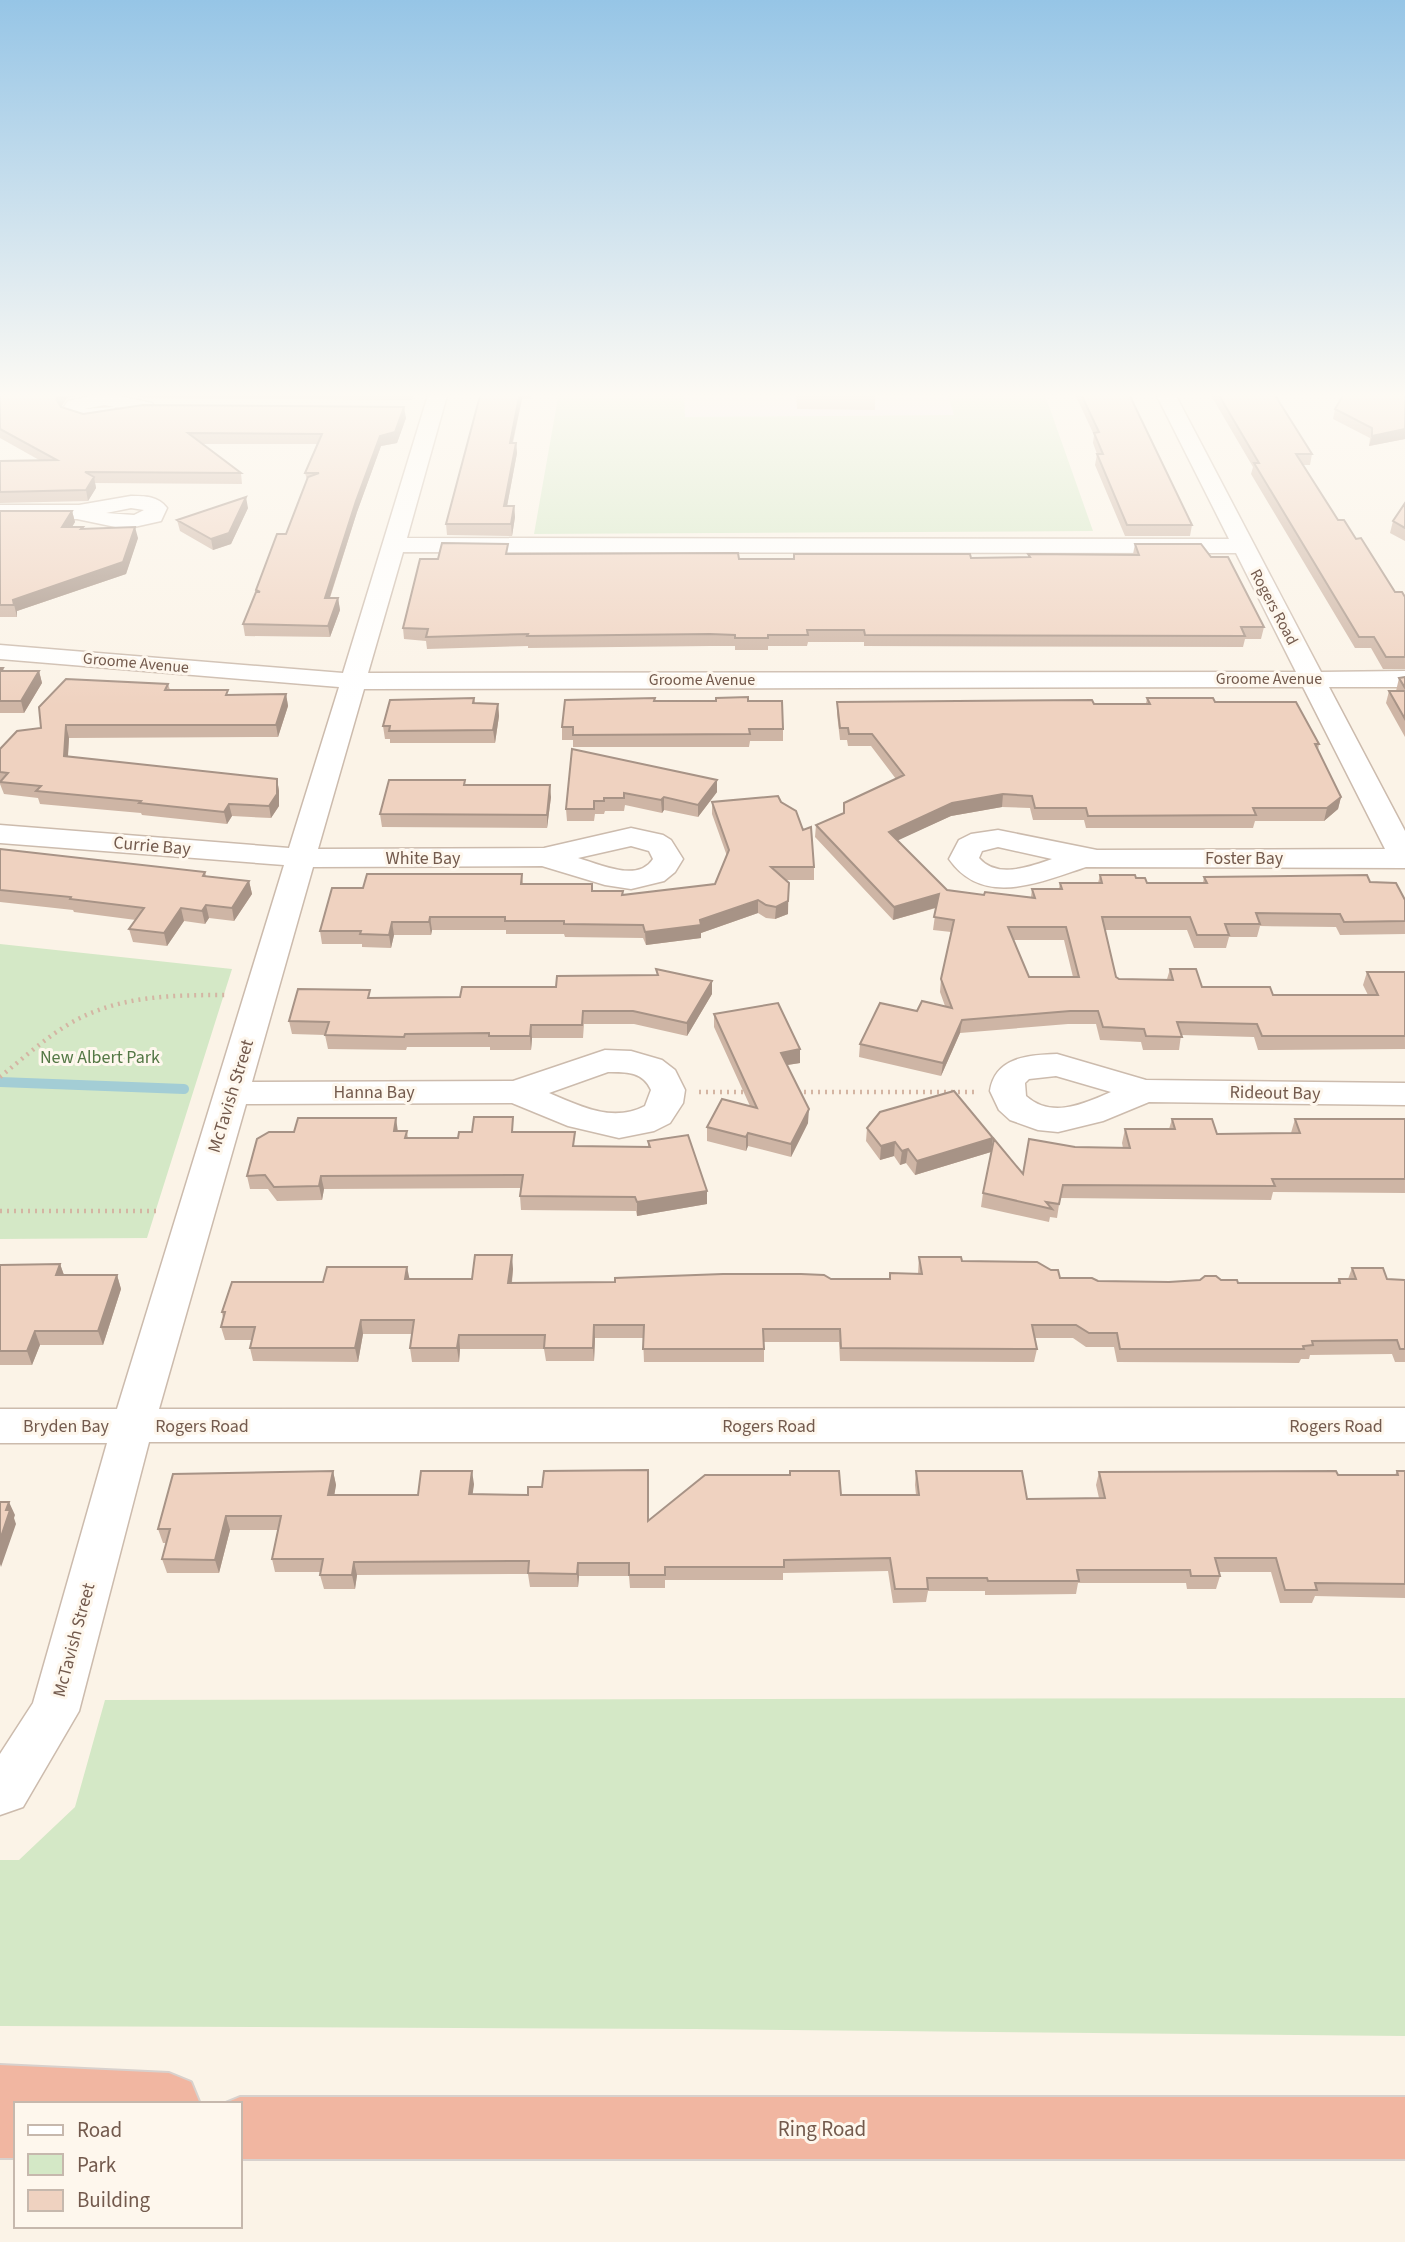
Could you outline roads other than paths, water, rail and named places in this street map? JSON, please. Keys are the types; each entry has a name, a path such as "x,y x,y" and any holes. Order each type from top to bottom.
{"highway":[{"path":"0,2096 127,2102"},
{"path":"242,2107 742,2129"},
{"name":"Ring Road","path":"242,2128 1405,2128"}],"street":[{"name":"McTavish Street","path":"2,1790 55,1711 133,1426 407,497"},
{"name":"Rogers Road","path":"1216,497 1405,858"},
{"path":"0,512 79,512"},
{"path":"394,545 1241,546"},
{"name":"Groome Avenue","path":"0,652 354,681 1405,679"},
{"name":"Currie Bay","path":"1,833 301,858"},
{"name":"White Bay","path":"301,858 544,858"},
{"name":"Foster Bay","path":"1083,858 1405,858"},
{"name":"Hanna Bay","path":"232,1093 516,1092 598,1064 620,1060 649,1066 660,1073 670,1092 660,1111 641,1122 618,1126 595,1122 516,1092"},
{"name":"Rideout Bay","path":"1145,1091 1070,1119 1056,1121 1042,1119 1018,1109 1006,1092 1006,1083 1019,1069 1043,1063 1145,1091 1405,1094"},
{"name":"Bryden Bay","path":"0,1426 133,1426"},
{"name":"Rogers Road","path":"133,1426 1405,1426"}],"waterway":[{"path":"0,1082 184,1089"}],"park label":[{"name":"New Albert Park","path":"100,1057"}]}
